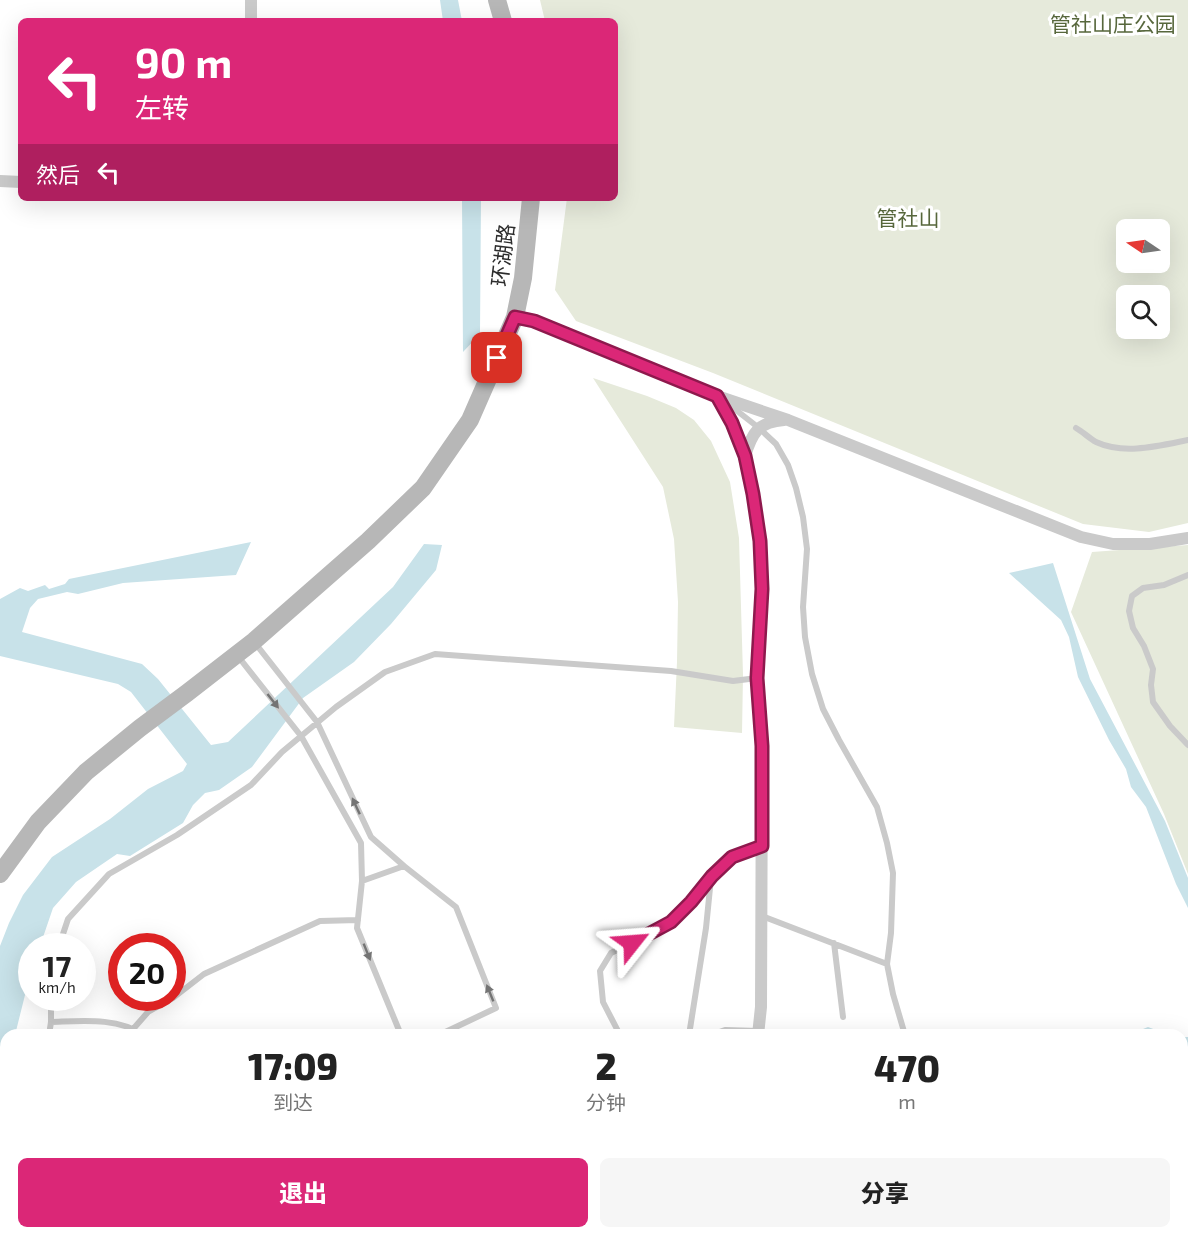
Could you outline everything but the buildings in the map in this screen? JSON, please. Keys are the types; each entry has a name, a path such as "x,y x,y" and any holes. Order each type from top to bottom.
{"street":[{"path":"251,0 251,18"},
{"path":"498,0 502,18"},
{"path":"0,181 18,182"},
{"name":"环湖路","path":"0,874 38,822 86,772 254,641 368,541 423,488 470,420 515,317 523,278 531,201"},
{"path":"515,317 534,321 717,396 788,420 1081,537 1113,544 1150,544 1188,538"},
{"path":"717,396 732,423 745,456 760,541 762,589 757,678 762,746 762,846 761,1007 758,1029"},
{"path":"745,456 750,441 759,428 771,421 788,420"}],"lane":[{"path":"717,396 776,444 788,465 796,488 807,549 802,607 812,674 823,709 838,740 877,807 887,843 893,873 887,964 903,1029"},
{"path":"1076,428 1095,441 1117,448 1149,448 1188,441"},
{"path":"1188,575 1164,585 1143,588 1132,596 1129,612 1133,628 1144,646 1153,669 1151,685 1154,702 1170,726 1188,745"},
{"path":"254,641 317,722 371,837 456,907 496,1008 452,1029"},
{"path":"63,933 68,919 109,874 177,835 250,785 282,752 317,722 385,672 435,654 670,671 733,681 757,678"},
{"path":"237,655 301,736 360,843 362,881 357,928 398,1029"},
{"path":"360,843 371,837"},
{"path":"617,1029 603,1002 600,971 612,954 671,922 732,857 762,846"},
{"path":"362,881 404,866"},
{"path":"690,1029 712,876"},
{"path":"761,916 887,964"},
{"path":"51,1022 100,1021 134,1028 148,1012 173,998 204,974 320,921 358,920"},
{"path":"834,943 843,1017"},
{"path":"50,1029 51,1011"}],"green space":[{"name":"管社山","path":"540,0 1188,0 1188,523 1149,532 1083,524 713,373 576,321 555,290 567,201 618,201 618,18 544,18"},
{"path":"593,378 676,408 694,420 711,441 730,482 739,538 743,675 742,733 674,727 678,602 674,539 663,487"},
{"path":"1188,545 1188,874 1164,814 1071,612 1092,552"}],"water":[{"path":"440,0 458,0 461,18 443,18"},
{"path":"462,201 481,201 480,334 463,352"},
{"path":"251,542 236,575 123,583 78,594 67,592 38,599 30,608 22,632 142,664 158,679 211,745 228,742 393,587 424,544 442,545 436,570 391,624 354,662 303,698 252,767 219,790 205,793 193,805 183,823 130,856 117,854 76,882 53,908 44,933 18,933 18,1011 21,1011 16,1029 0,1029 0,946 23,895 52,857 110,819 148,789 183,771 187,764 131,692 118,684 0,656 0,599 20,588 28,591 45,585 49,589 65,584 69,579"},
{"path":"1053,563 1090,679 1165,821 1188,878 1188,908 1176,884 1146,807 1131,787 1126,769 1078,677 1069,637 1061,620 1009,573"}],"route":[{"path":"497,358 515,317 534,321 717,396 732,423 745,456 753,494 761,557 762,589 757,678 762,746 762,846 732,857 671,922 632,943"}],"park label":[{"name":"管社山庄公园","path":"1113,23"}]}
